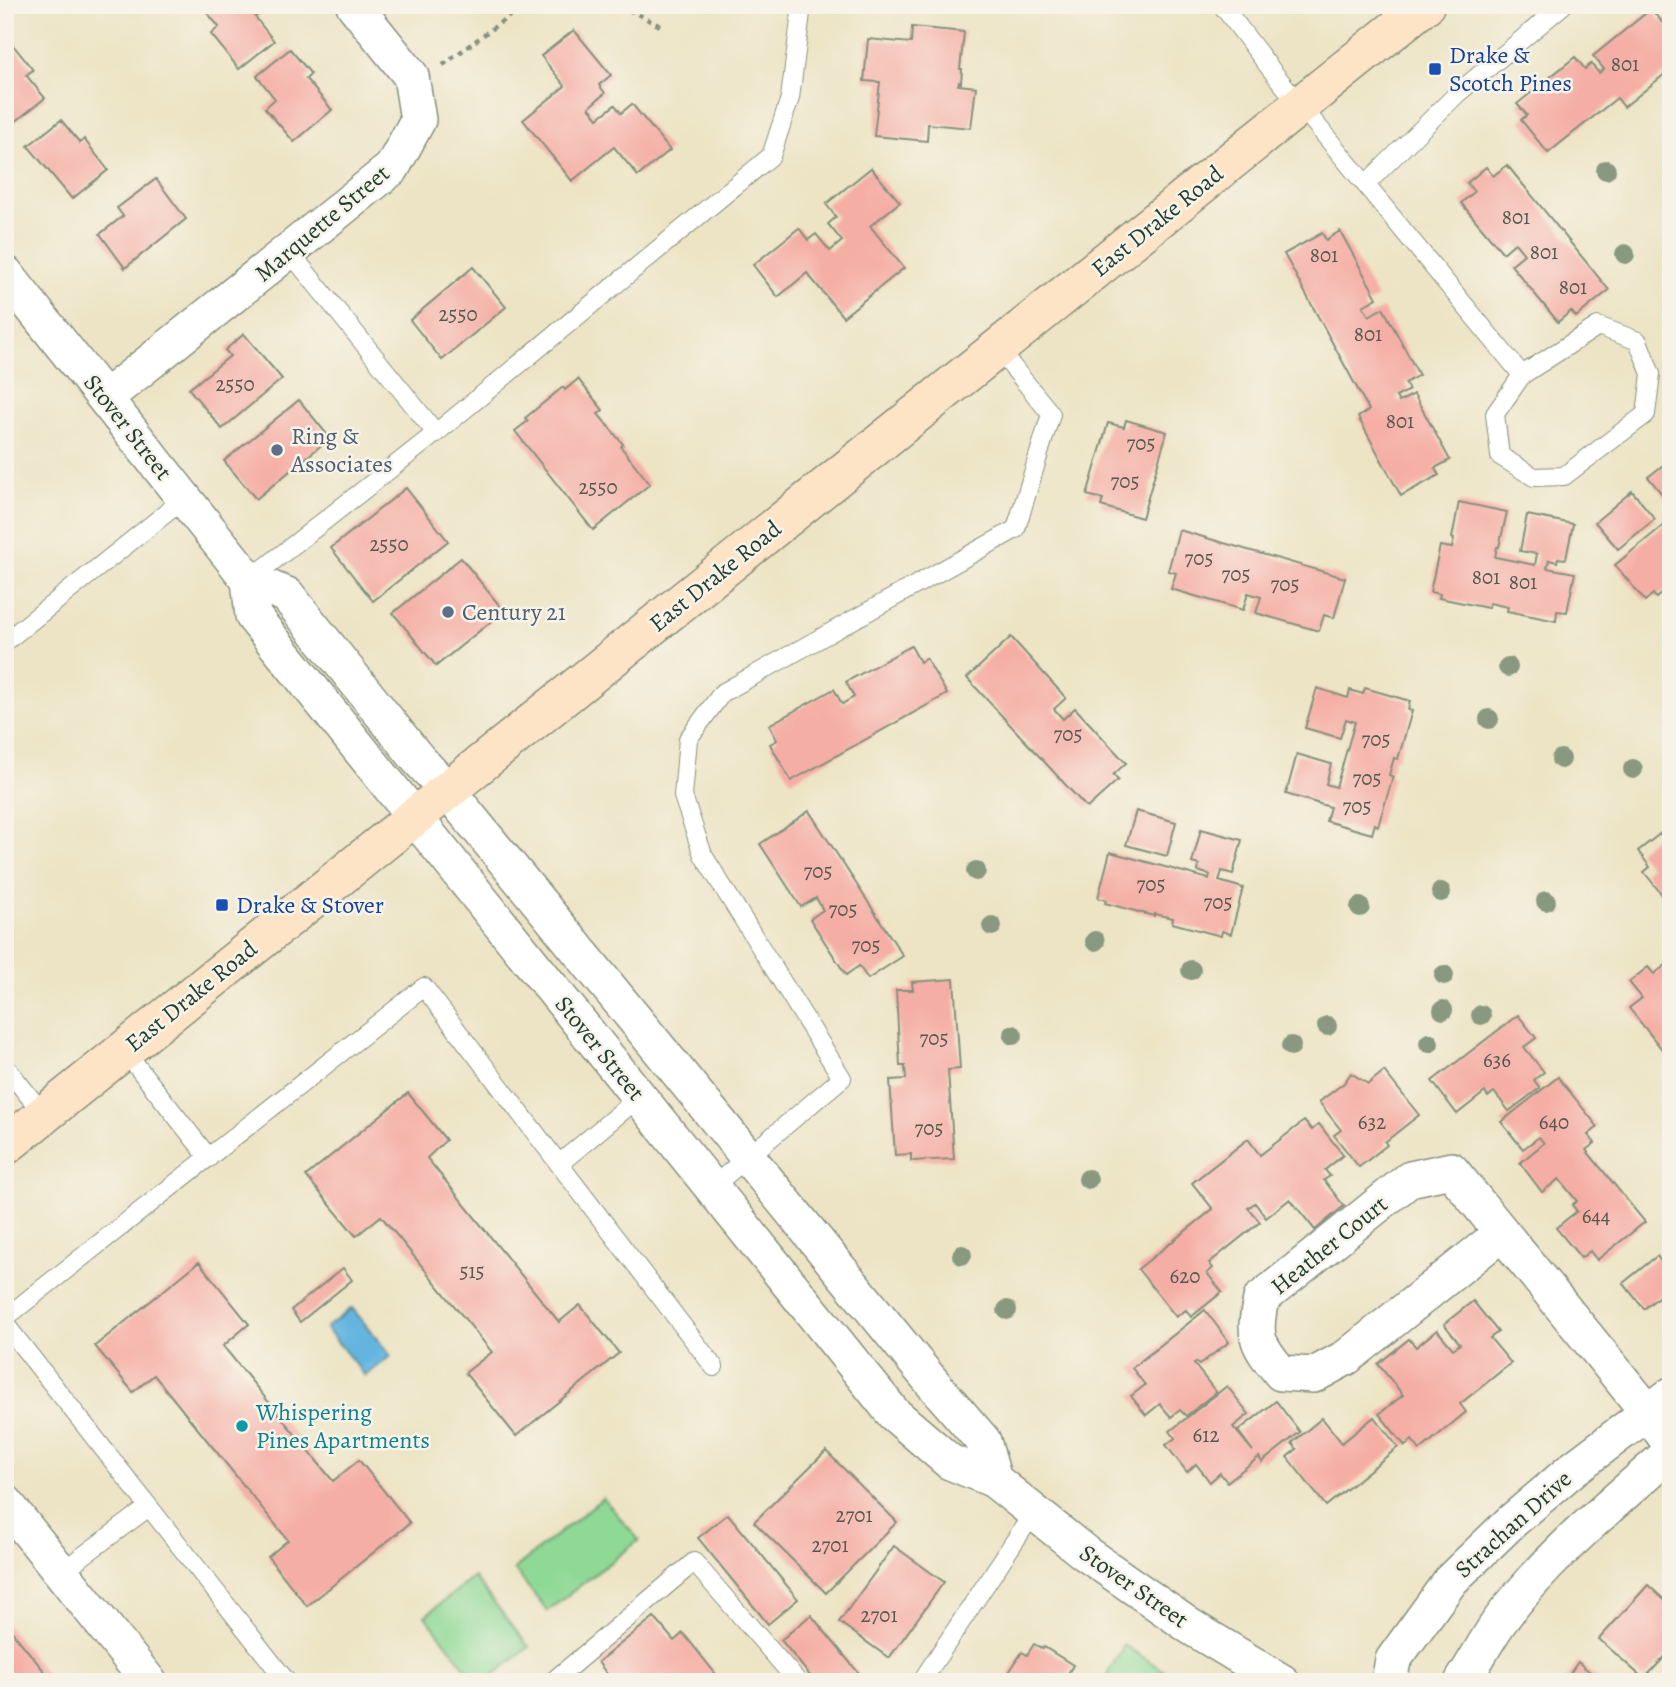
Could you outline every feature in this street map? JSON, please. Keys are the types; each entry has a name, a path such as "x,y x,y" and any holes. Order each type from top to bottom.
{"main road":[{"name":"East Drake Road","path":"5,1146 1425,5"}],"street":[{"name":"Marquette Street","path":"105,398 392,168 418,120 411,76 354,5"},
{"name":"Stover Street","path":"5,273 249,580 287,595 418,759 448,791 747,1158 983,1441 993,1480"},
{"name":"Stover Street","path":"249,580 253,616 893,1413 950,1462 993,1480 1085,1553 1191,1627 1282,1682"},
{"name":"Heather Court","path":"1502,1233 1347,1357 1314,1375 1281,1373 1263,1352 1255,1327 1261,1299 1410,1179 1451,1170 1502,1233 1659,1403 1671,1445"},
{"name":"Strachan Drive","path":"1389,1682 1393,1660 1451,1580 1511,1522 1573,1469 1659,1403"},
{"path":"1462,1682 1499,1622 1551,1562 1671,1452"},
{"path":"5,1502 149,1682"}],"lane":[{"path":"249,580 436,433 771,156 790,98 802,5"},
{"path":"1222,5 1522,375"},
{"path":"1366,184 1458,93 1563,5"},
{"path":"289,251 436,433"},
{"path":"1598,326 1638,341 1651,374 1646,414 1564,476 1534,477 1500,456 1494,414 1522,375 1598,326"},
{"path":"712,1187 842,1078 703,855 683,796 688,739 722,693 1016,529 1051,414 998,349"},
{"path":"5,642 184,498"},
{"path":"5,1318 424,987 714,1367"},
{"path":"124,1050 209,1158"},
{"path":"5,1066 44,1115"},
{"path":"559,1164 639,1097"},
{"path":"5,1324 287,1682"},
{"path":"61,1572 149,1507"},
{"path":"921,1682 1034,1512"},
{"path":"552,1682 694,1562 798,1682"}],"path":[{"path":"413,91 524,5"},
{"path":"620,5 662,27"}],"green space":[{"path":"603,1498 639,1540 547,1611 514,1569"},
{"path":"474,1577 529,1647 485,1682 477,1682 425,1616"},
{"path":"1124,1645 1174,1677 1172,1682 1103,1682"}],"water":[{"path":"352,1308 391,1356 365,1376 326,1328"}],"building":[{"path":"201,5 256,5 262,12 255,17 274,41 239,69 211,34 219,27"},
{"path":"1651,9 1662,22 1668,17 1671,21 1671,69 1624,107 1617,98 1548,153 1521,120 1527,115 1517,104 1575,57 1585,69 1591,64 1599,73 1604,69 1593,56"},
{"path":"912,27 964,32 961,83 958,85 976,87 971,128 928,124 927,141 874,136 880,82 864,81 868,39 911,43"},
{"path":"574,30 611,75 599,85 605,93 589,107 598,118 615,105 621,113 632,104 670,150 638,176 614,147 572,181 523,120 565,86 541,56"},
{"path":"5,35 33,70 26,75 45,98 11,125 5,118"},
{"path":"290,49 311,74 306,79 332,110 294,142 265,108 275,99 257,76"},
{"path":"61,120 80,143 84,139 108,170 72,199 28,146"},
{"path":"1507,165 1609,290 1576,317 1571,311 1558,322 1511,265 1524,254 1515,243 1503,253 1461,203 1474,192 1467,183 1486,167 1493,176"},
{"path":"871,168 900,202 870,226 904,268 843,317 807,273 778,297 753,265 799,228 808,240 816,234 830,251 842,241 828,224 836,217 826,204"},
{"path":"156,179 186,219 125,268 100,234 123,216 117,208"},
{"path":"1340,231 1377,298 1363,306 1369,316 1383,308 1419,375 1405,383 1409,390 1396,397 1399,402 1414,394 1450,460 1435,468 1439,475 1401,496 1358,417 1369,410 1284,254 1322,233 1326,240"},
{"path":"473,267 506,307 442,360 410,320"},
{"path":"244,334 282,379 222,429 189,389 230,356 225,350"},
{"path":"578,379 603,410 598,414 623,444 621,447 650,484 593,530 515,431 528,421 525,418 563,387 565,390"},
{"name":"Ring & Associates","path":"299,400 330,438 256,499 224,461"},
{"path":"1126,420 1167,432 1142,518 1101,506 1103,499 1087,495 1108,423 1124,427"},
{"path":"1671,459 1671,505 1648,477"},
{"path":"406,488 448,541 373,601 331,548"},
{"path":"1632,491 1655,519 1618,549 1595,522"},
{"path":"1459,502 1507,512 1495,557 1535,565 1537,554 1520,551 1527,515 1573,524 1566,559 1558,558 1557,562 1549,560 1547,568 1575,573 1567,612 1557,611 1556,621 1507,611 1508,607 1489,603 1488,608 1439,598 1440,594 1430,592 1440,546 1452,548"},
{"path":"1671,519 1671,585 1656,598 1653,594 1645,601 1615,565"},
{"path":"1179,530 1345,578 1334,618 1324,615 1319,631 1256,613 1261,597 1248,593 1243,610 1171,589 1176,573 1168,571"},
{"name":"Century 21","path":"461,558 504,611 436,666 393,613"},
{"path":"1011,637 1066,698 1054,709 1063,719 1075,708 1126,763 1113,775 1118,780 1087,808 967,678"},
{"path":"911,646 920,662 926,658 947,694 791,781 770,744 777,740 769,725 834,689 842,704 854,697 846,682"},
{"path":"1317,688 1348,698 1350,690 1363,694 1365,688 1410,701 1408,710 1412,711 1398,759 1394,758 1389,775 1393,777 1378,826 1375,824 1372,834 1326,821 1330,807 1286,794 1297,754 1331,764 1326,784 1336,787 1355,722 1346,719 1340,738 1305,728"},
{"path":"809,811 903,956 868,979 859,966 846,975 810,919 823,910 816,898 801,907 760,844"},
{"path":"1136,811 1176,822 1167,856 1126,845"},
{"path":"1671,825 1671,906 1644,872 1650,867 1638,851"},
{"path":"1201,829 1242,840 1233,874 1222,871 1219,881 1243,888 1231,934 1222,931 1221,936 1172,923 1173,918 1154,916 1105,903 1106,900 1098,898 1110,852 1209,879 1210,875 1198,871 1199,865 1192,863"},
{"path":"1671,961 1669,1058 1629,1008 1642,998 1629,982 1648,967 1654,974"},
{"path":"954,979 960,1069 948,1070 954,1159 911,1161 911,1154 895,1155 890,1080 906,1079 905,1066 900,1066 896,990 913,990 912,982"},
{"path":"1518,1015 1536,1038 1524,1047 1544,1072 1534,1080 1540,1088 1509,1111 1494,1092 1488,1097 1485,1092 1457,1114 1432,1081"},
{"path":"1384,1071 1419,1115 1359,1167 1334,1135 1341,1130 1319,1102 1344,1083 1351,1073 1368,1084"},
{"path":"1558,1077 1598,1127 1588,1135 1595,1143 1586,1150 1645,1222 1597,1260 1590,1251 1581,1258 1556,1228 1577,1211 1572,1205 1577,1201 1559,1179 1542,1192 1520,1163 1544,1143 1539,1137 1523,1149 1501,1122"},
{"name":"Whispering Pines Apartments","path":"408,1093 446,1140 427,1158 559,1322 580,1305 619,1353 516,1436 465,1373 492,1352 381,1216 356,1236 306,1176"},
{"path":"1304,1121 1312,1130 1319,1124 1343,1155 1325,1170 1330,1176 1324,1180 1344,1206 1315,1230 1290,1199 1266,1218 1255,1203 1248,1208 1260,1222 1209,1263 1213,1268 1207,1273 1222,1292 1191,1317 1186,1310 1176,1317 1138,1269 1213,1209 1192,1183 1248,1139 1260,1155"},
{"path":"1671,1255 1671,1314 1661,1301 1668,1297 1664,1292 1644,1309 1623,1283 1657,1256 1662,1263"},
{"name":"Whispering Pines Apartments","path":"199,1262 249,1324 223,1346 333,1481 359,1460 410,1523 307,1606 268,1557 288,1540 154,1375 133,1392 95,1346"},
{"path":"343,1268 352,1280 300,1322 291,1310"},
{"path":"1473,1301 1498,1332 1490,1338 1511,1363 1460,1404 1466,1412 1420,1450 1412,1440 1405,1446 1379,1414 1403,1395 1378,1364 1409,1339 1416,1347 1437,1330 1453,1349 1460,1344 1444,1324"},
{"path":"1205,1310 1229,1342 1199,1365 1196,1362 1194,1364 1216,1392 1186,1416 1180,1410 1171,1417 1160,1404 1146,1415 1131,1396 1145,1385 1132,1368"},
{"path":"1227,1386 1249,1414 1233,1427 1253,1451 1238,1431 1276,1401 1300,1432 1262,1462 1259,1457 1227,1482 1220,1473 1210,1482 1196,1464 1187,1472 1166,1445 1175,1438 1170,1431"},
{"path":"1374,1417 1398,1447 1326,1506 1287,1457 1297,1449 1292,1443 1322,1418 1342,1443"},
{"path":"826,1451 897,1522 826,1593 754,1522"},
{"path":"728,1514 798,1599 768,1624 698,1538"},
{"path":"894,1546 944,1582 889,1658 839,1622"},
{"path":"1648,1585 1671,1606 1671,1650 1644,1679 1599,1639"},
{"path":"811,1615 866,1682 815,1682 781,1640"},
{"path":"654,1617 674,1641 683,1633 722,1682 613,1682 598,1662"},
{"path":"5,1623 53,1682 5,1682"},
{"path":"1034,1644 1073,1665 1063,1682 1007,1682 1011,1676 1008,1674 1022,1652 1027,1655"},
{"path":"1578,1662 1602,1682 1564,1682"}],"place":[{"name":"Drake & Scotch Pines","path":"1435,69"},
{"name":"Ring & Associates","path":"277,450"},
{"name":"Century 21","path":"448,612"},
{"name":"Drake & Stover","path":"222,905"},
{"name":"Whispering Pines Apartments","path":"242,1426"}]}
